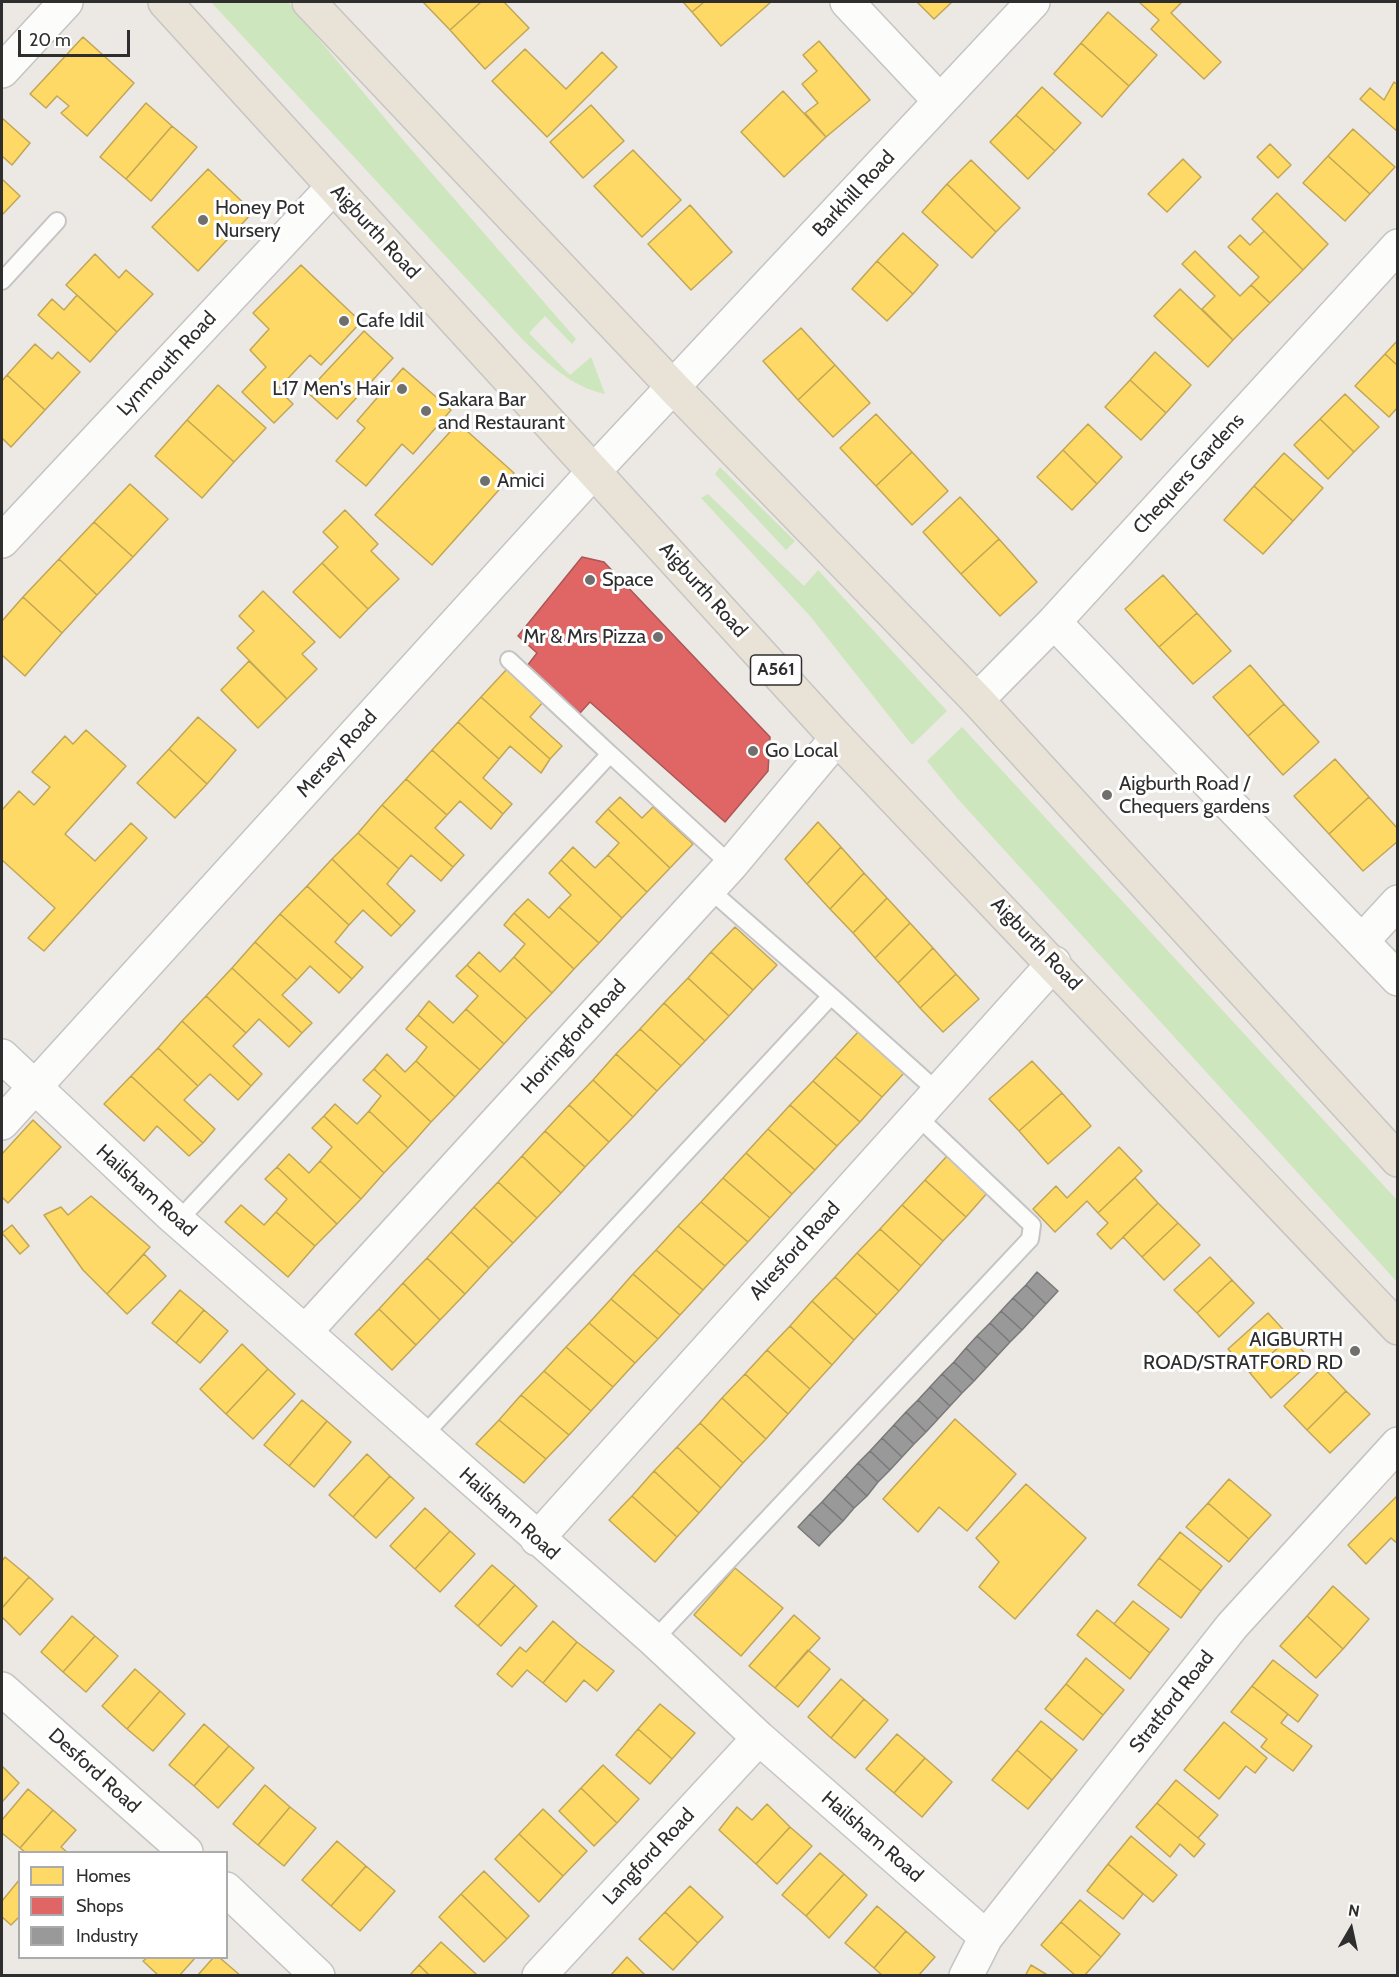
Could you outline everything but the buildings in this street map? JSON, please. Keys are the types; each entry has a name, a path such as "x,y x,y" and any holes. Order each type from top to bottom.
{"highway":[{"name":"Aigburth Road","path":"165,2 595,470 837,738 1054,963 1398,1328"},
{"path":"309,2 674,388 977,700 1398,1161"}],"street":[{"path":"2,70 66,2"},
{"path":"847,2 940,101"},
{"name":"Barkhill Road","path":"674,388 1033,2"},
{"name":"Lynmouth Road","path":"2,541 333,187"},
{"name":"Chequers Gardens","path":"977,700 1054,622 1398,246"},
{"name":"Mersey Road","path":"2,1123 595,470 674,388"},
{"path":"1054,622 1398,979"},
{"name":"Horringford Road","path":"305,1332 731,865 837,738"},
{"path":"1362,941 1398,902"},
{"name":"Alresford Road","path":"537,1539 1054,963"},
{"name":"Hailsham Road","path":"2,1056 178,1221 654,1640 759,1738 986,1937"},
{"name":"Stratford Road","path":"966,1976 986,1937 1232,1626 1398,1444"},
{"name":"Desford Road","path":"2,1689 185,1851"},
{"name":"Langford Road","path":"539,1976 759,1738"},
{"path":"228,1891 318,1976"}],"lane":[{"path":"2,281 57,220"},
{"path":"509,660 731,865"},
{"path":"178,1221 610,754"},
{"path":"709,889 938,1092"},
{"path":"422,1437 831,996"},
{"path":"654,1640 1030,1239 1032,1225 917,1116"}],"green space":[{"path":"211,2 288,2 403,140 576,339 572,344 545,316 529,333 570,375 591,357 605,394 571,380 523,340"},
{"path":"720,467 795,541 786,550 715,474"},
{"path":"708,494 804,586 818,570 947,711 912,745 810,616 701,498"},
{"path":"962,727 1397,1200 1397,1282 957,798 927,761"}],"place":[{"name":"Honey Pot Nursery","path":"203,220"},
{"name":"Cafe Idil","path":"344,321"},
{"name":"L17 Men's Hair","path":"402,389"},
{"name":"Sakara Bar and Restaurant","path":"426,411"},
{"name":"Amici","path":"485,481"},
{"name":"Space","path":"590,580"},
{"name":"Mr & Mrs Pizza","path":"658,637"},
{"name":"Go Local","path":"753,751"},
{"name":"Aigburth Road / Chequers gardens","path":"1107,795"},
{"name":"AIGBURTH ROAD/STRATFORD RD","path":"1355,1351"}]}
